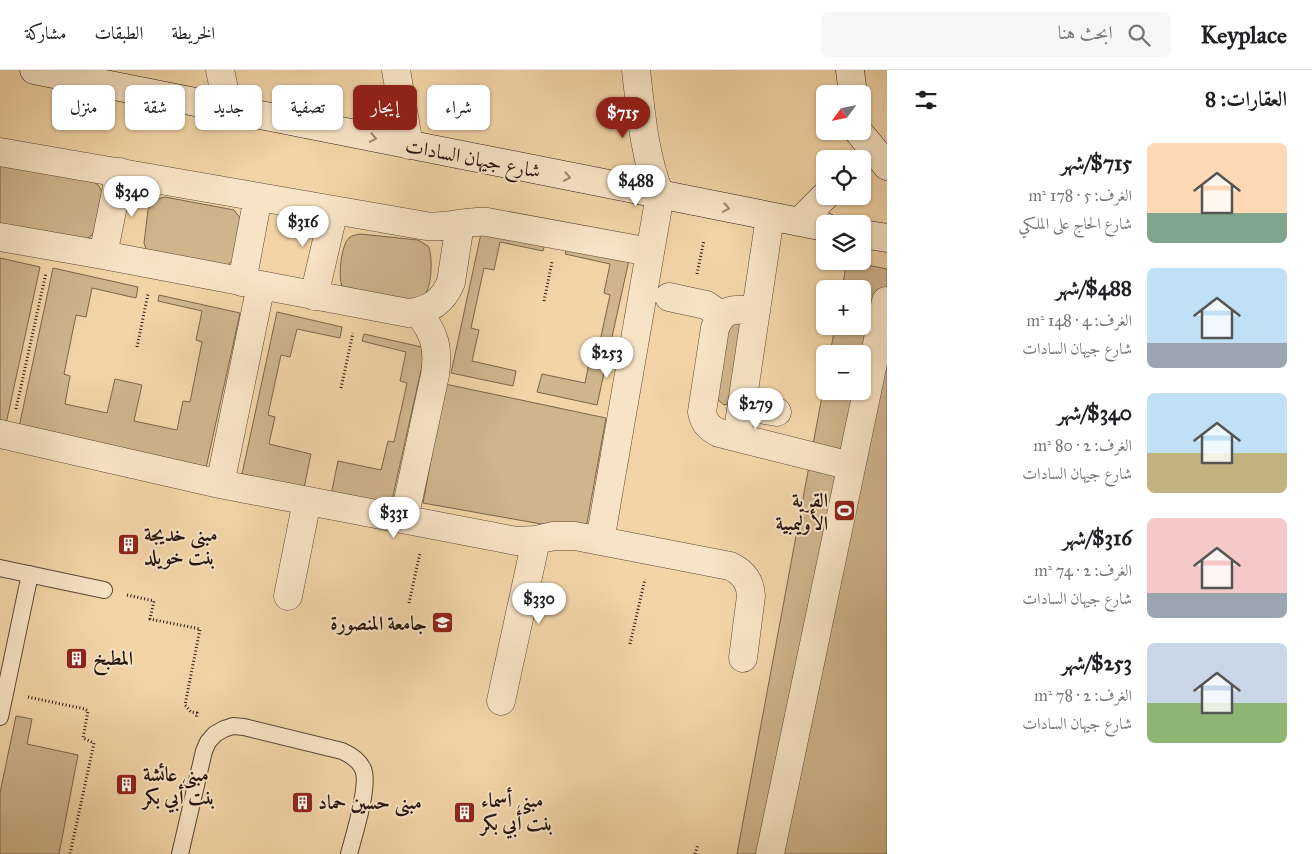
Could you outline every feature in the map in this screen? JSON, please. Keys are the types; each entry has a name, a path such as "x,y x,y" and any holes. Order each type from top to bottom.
{"street":[{"name":"شارع جيهان السادات","path":"34,70 90,75 195,100"},
{"path":"220,70 223,85"},
{"path":"396,70 409,145"},
{"path":"600,541 660,195 651,171 646,147 636,70"},
{"path":"850,70 852,85"},
{"name":"شارع جيهان السادات","path":"262,115 812,225"},
{"path":"865,140 887,166"},
{"path":"0,152 258,198 438,227 469,222 487,222 650,252"},
{"path":"103,255 120,172"},
{"path":"220,484 252,284 258,198"},
{"path":"812,225 821,205"},
{"path":"314,296 334,210"},
{"path":"737,437 770,217"},
{"path":"0,237 408,313 418,312 435,305 447,291 451,282 460,224"},
{"path":"871,235 887,238"},
{"path":"669,296 706,305 722,316"},
{"path":"770,854 886,301"},
{"path":"756,311 734,309 722,316 715,328 702,412 703,419 712,430 851,466"},
{"path":"404,519 437,358 436,341 429,325 418,312"},
{"path":"742,406 777,412"},
{"path":"5,435 220,484 516,541 536,540 554,536 575,536 730,566 739,570 746,577 750,586 751,596 744,658"},
{"path":"288,596 307,500"},
{"path":"501,701 536,540"}],"lane":[{"path":"0,568 104,590"},
{"path":"0,717 30,574"},
{"path":"180,854 204,751 208,742 215,734 233,726 244,727 350,754 362,767 365,785 350,854"}],"path":[{"path":"5,435 51,246"},
{"path":"137,347 154,265"},
{"path":"544,301 548,282"},
{"path":"341,388 360,304"},
{"path":"630,644 651,550"},
{"path":"409,603 413,584"},
{"path":"104,590 154,601 150,619 200,629 185,705 191,712 197,713 192,737 208,742"},
{"path":"5,692 88,711 83,738 94,743 70,854"},
{"path":"695,854 698,844"}],"shaded area":[{"path":"0,163 94,182 102,192 94,232 90,237 83,240 0,227"},
{"path":"165,197 234,210 241,219 234,260 223,268 150,252 146,249 144,243 148,210 154,200"},
{"path":"482,229 545,243 543,251 500,242 494,270 484,268 471,328 479,330 472,361 516,371 513,386 451,373"},
{"path":"360,234 418,240 428,246 431,256 431,270 429,284 424,295 415,302 342,286 340,269 344,247 350,237"},
{"path":"567,247 629,260 597,405 537,392 542,374 585,383 591,354 597,355 610,295 604,293 610,264 565,254"},
{"path":"0,258 40,267 6,424 0,423"},
{"name":"القرية الأوليمبية","path":"871,266 887,269 887,854 737,854 821,400 871,400 871,345 832,345 833,335 871,335 871,280 844,280 845,270 871,270"},
{"path":"53,268 138,287 136,298 92,288 86,317 76,315 64,374 70,376 65,404 107,413 115,379 142,385 134,421 177,430 183,401 190,402 202,342 196,340 202,311 158,301 159,295 240,313 206,468 19,427"},
{"path":"277,312 342,327 340,338 297,329 290,357 281,355 268,415 275,417 269,444 311,454 304,488 242,474"},
{"path":"735,323 742,327 728,404 724,405 718,400 718,396 728,327"},
{"path":"364,334 426,348 390,509 331,495 338,461 381,470 388,441 394,442 407,383 400,381 406,352 362,341"},
{"path":"445,384 606,418 587,523 580,526 558,527 423,503"},
{"path":"16,716 32,719 27,744 78,755 59,854 0,854 0,793"}],"place":[{"name":"القرية الأوليمبية","path":"844,511"},
{"name":"مبنى خديجة بنت خويلد","path":"128,545"},
{"name":"جامعة المنصورة","path":"443,623"},
{"name":"المطبخ","path":"77,658"},
{"name":"مبنى عائشة بنت أبي بكر","path":"127,785"},
{"name":"مبنى حسين حماد","path":"302,802"},
{"name":"مبنى أسماء بنت أبي بكر","path":"465,812"}]}
